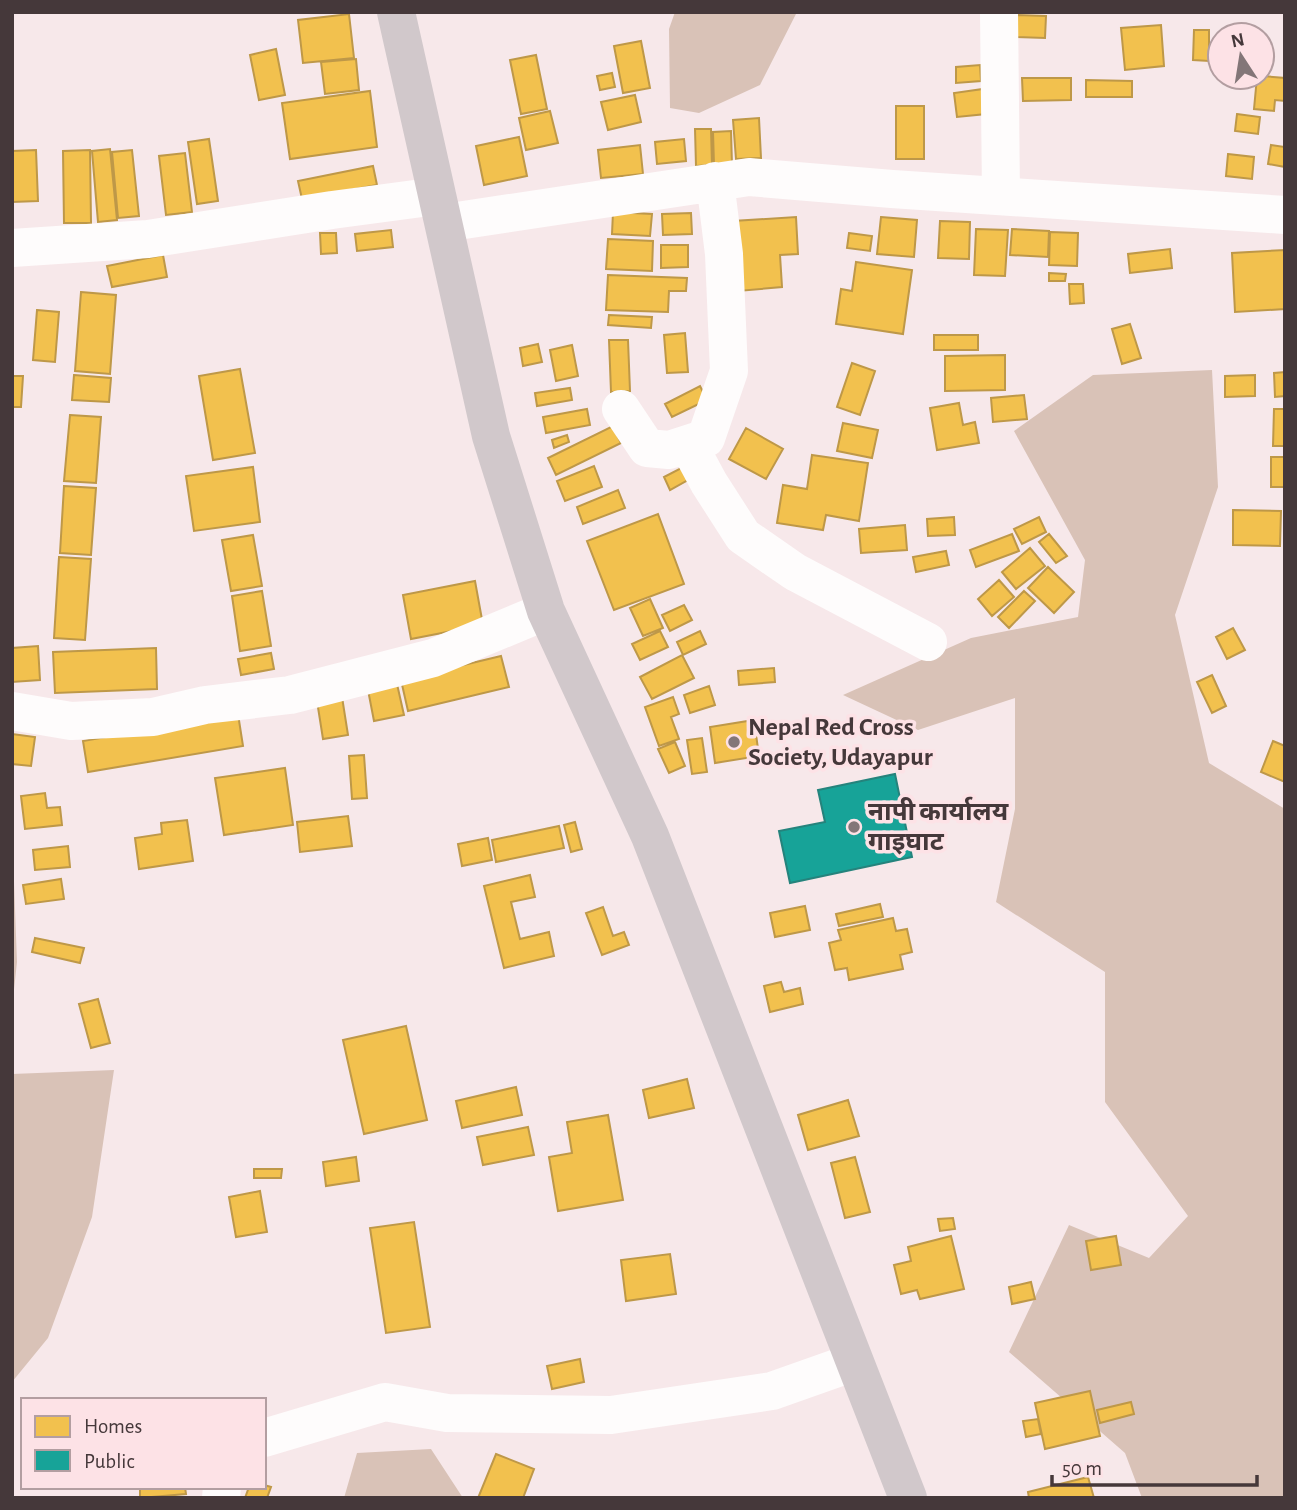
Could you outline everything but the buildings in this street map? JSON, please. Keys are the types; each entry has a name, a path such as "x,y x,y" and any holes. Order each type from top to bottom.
{"main road":[{"path":"396,12 491,436 546,611 650,836 908,1498"}],"street":[{"path":"999,12 1001,195"},
{"path":"12,248 148,239 332,210 440,210 749,177 1285,215"},
{"path":"621,409 647,448 669,450 706,438 729,370 724,254 715,181"},
{"path":"688,443 709,483 743,536 795,572 928,642"},
{"path":"12,711 71,720 153,717 205,705 290,695 433,658 546,611"},
{"path":"266,1437 385,1402 447,1413 611,1415 772,1391 854,1362"}],"shaded area":[{"path":"675,12 797,12 760,85 699,113 670,108 669,29"},
{"path":"1212,370 1218,487 1175,615 1209,763 1285,809 1285,1498 1142,1498 1125,1453 1009,1352 1069,1225 1149,1258 1188,1216 1105,1102 1105,972 996,902 1015,809 1015,698 918,730 843,695 971,638 1078,617 1085,560 1014,431 1093,375"},
{"path":"12,828 17,962 12,1008"},
{"path":"114,1070 92,1217 48,1338 12,1382 12,1074"},
{"path":"431,1449 463,1498 344,1498 357,1453"}],"place":[{"name":"Nepal Red Cross Society, Udayapur","path":"734,742"},
{"name":"नापी कार्यालय गाइघाट","path":"854,827"}]}
